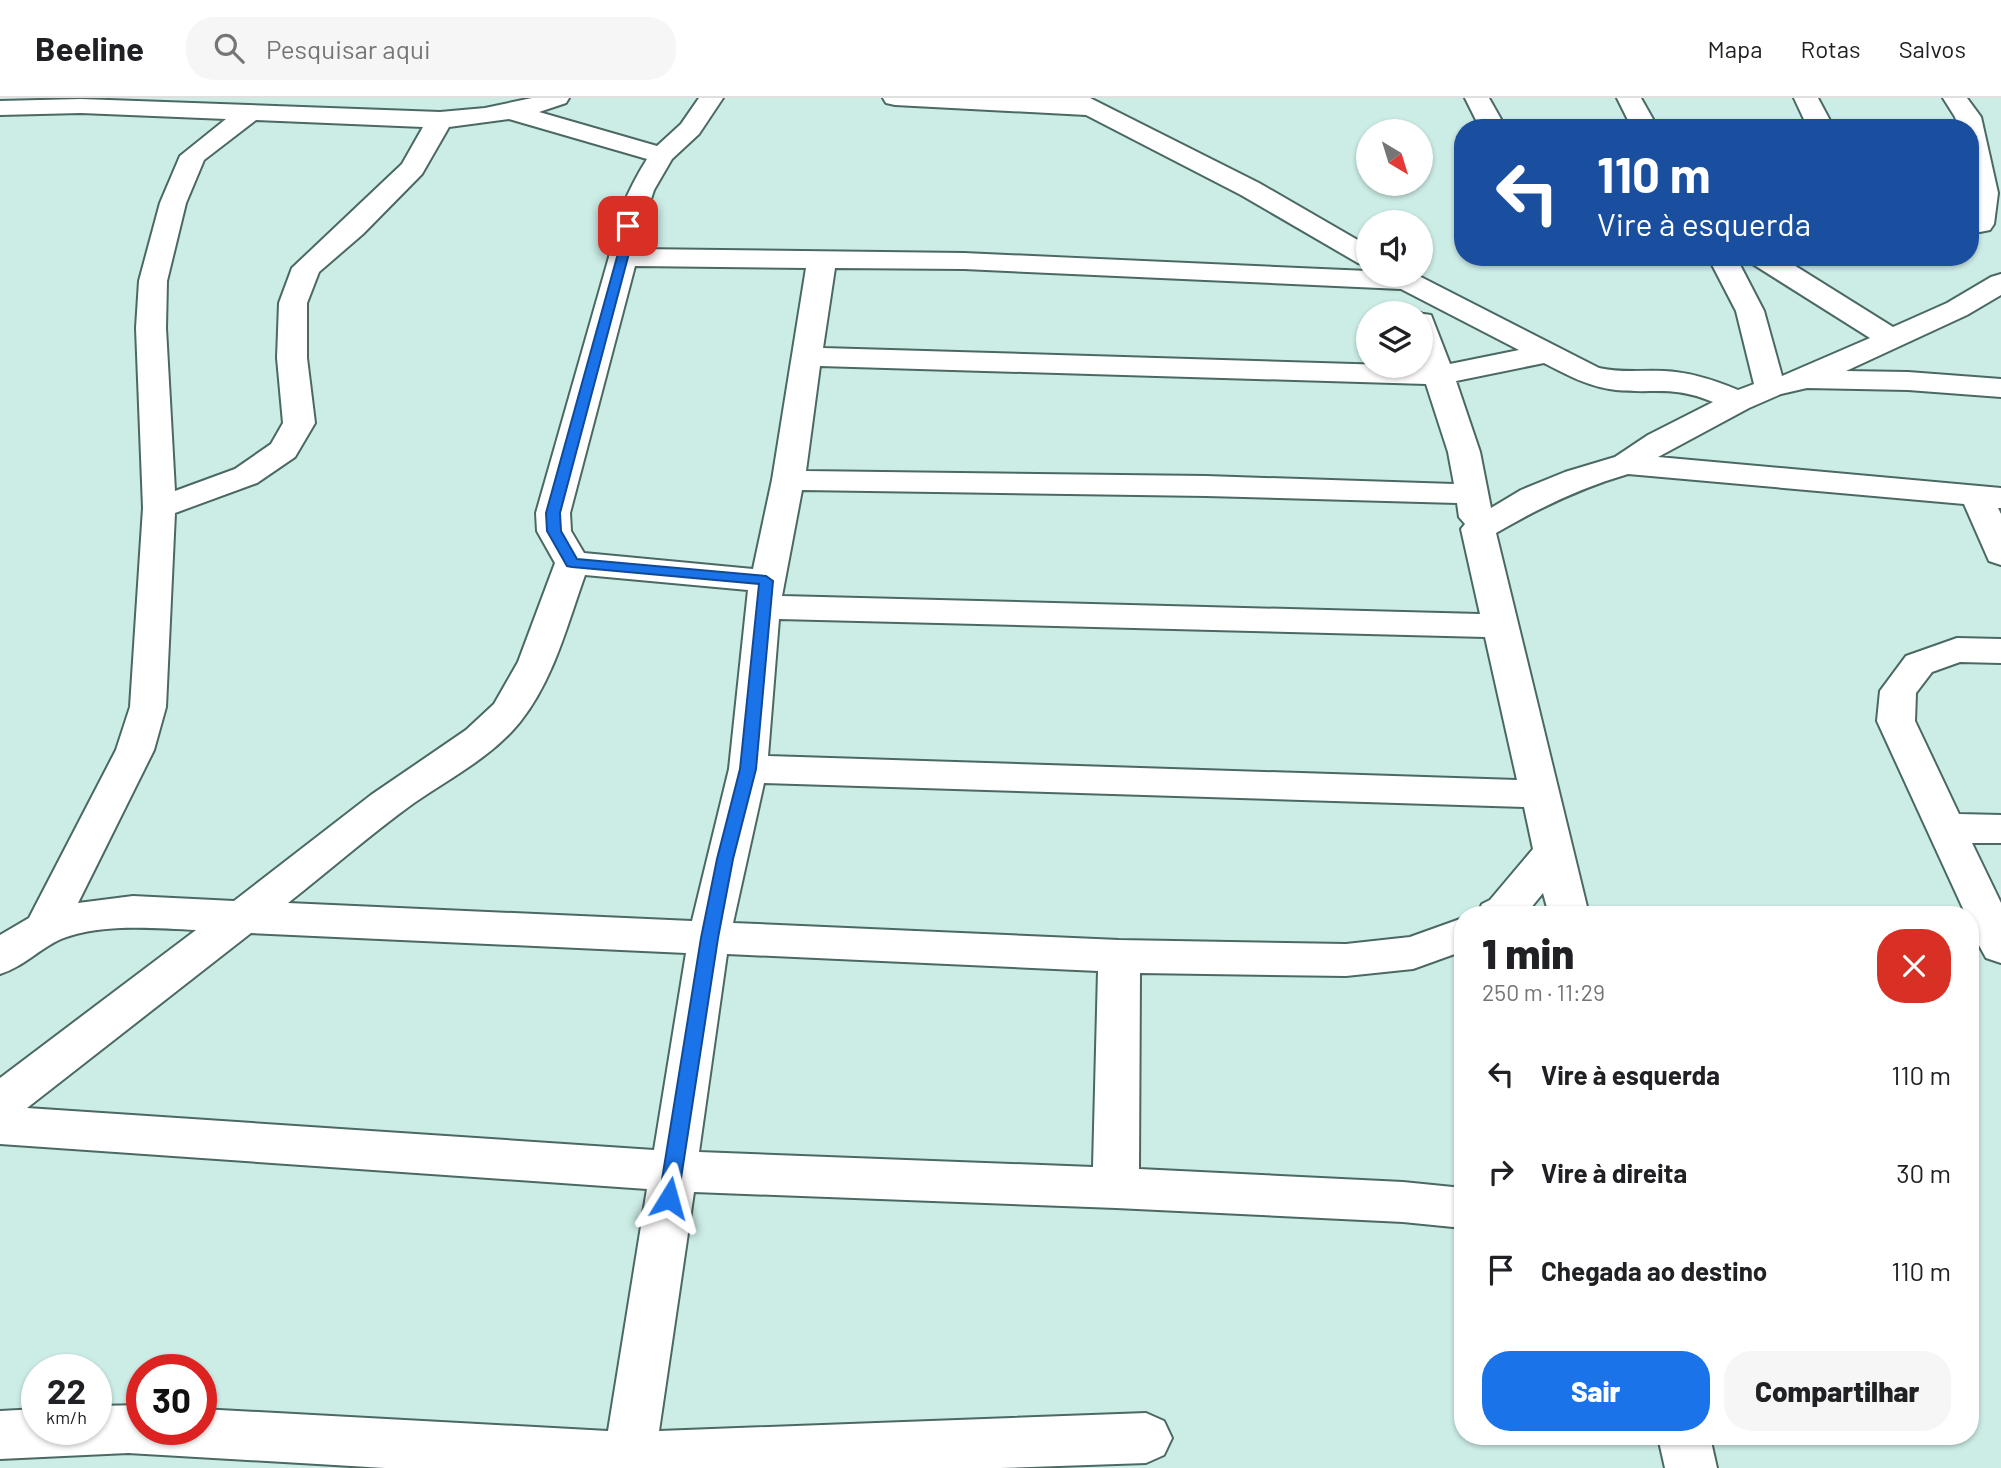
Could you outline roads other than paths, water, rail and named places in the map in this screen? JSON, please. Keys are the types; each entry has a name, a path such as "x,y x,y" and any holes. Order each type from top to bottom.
{"street":[{"path":"301,116 355,98"},
{"path":"467,98 662,155"},
{"path":"0,108 28,106 440,120 479,118 511,112 557,98"},
{"path":"0,1103 244,917 408,787 484,736 508,712 527,683 572,563 554,531 553,513 623,257 628,226 640,190 662,155 691,129 711,98"},
{"path":"895,98 1080,103 1250,189 1356,250"},
{"path":"1477,98 1488,119"},
{"path":"1629,98 1641,119"},
{"path":"1806,98 1816,119"},
{"path":"1955,98 1968,119"},
{"path":"133,109 166,120 185,135 193,156"},
{"path":"46,926 135,750 148,707 159,508 151,328 153,281 173,203 193,156 247,114"},
{"path":"159,508 246,476 284,450 299,423 292,358 293,303 306,268 353,228 413,168 440,120"},
{"path":"1979,166 1985,192 1984,225"},
{"path":"623,257 822,258 1356,276"},
{"path":"628,1462 709,938 725,859 748,769 764,594 788,480 809,357 822,258"},
{"path":"1728,266 1750,311 1770,390"},
{"path":"1750,311 1774,266"},
{"path":"1784,266 1891,338"},
{"path":"788,480 1192,486 1475,511 1544,493 1576,479 1626,464 1659,442 1770,390 1957,309 2001,284"},
{"path":"1419,287 1546,354 1589,374 1616,381 1665,380 1770,390 1908,381 2001,388"},
{"path":"809,357 1438,375 1546,354"},
{"path":"1433,359 1464,452 1500,625 1567,906"},
{"path":"1626,464 1989,497 2001,554"},
{"path":"572,563 764,594 1500,625"},
{"path":"2001,651 1957,650 1919,664 1898,691 1896,720 2001,947"},
{"path":"748,769 1540,794"},
{"path":"1948,828 2001,829"},
{"path":"1509,906 1554,852"},
{"path":"0,958 46,926 79,918 134,912 1119,956 1346,960 1413,953 1454,937"},
{"path":"1116,1188 1119,956"},
{"path":"0,1125 672,1171 1116,1188 1403,1202 1454,1207"},
{"path":"0,1436 128,1429 628,1462 1146,1438"},
{"path":"1686,1445 1691,1468"}]}
